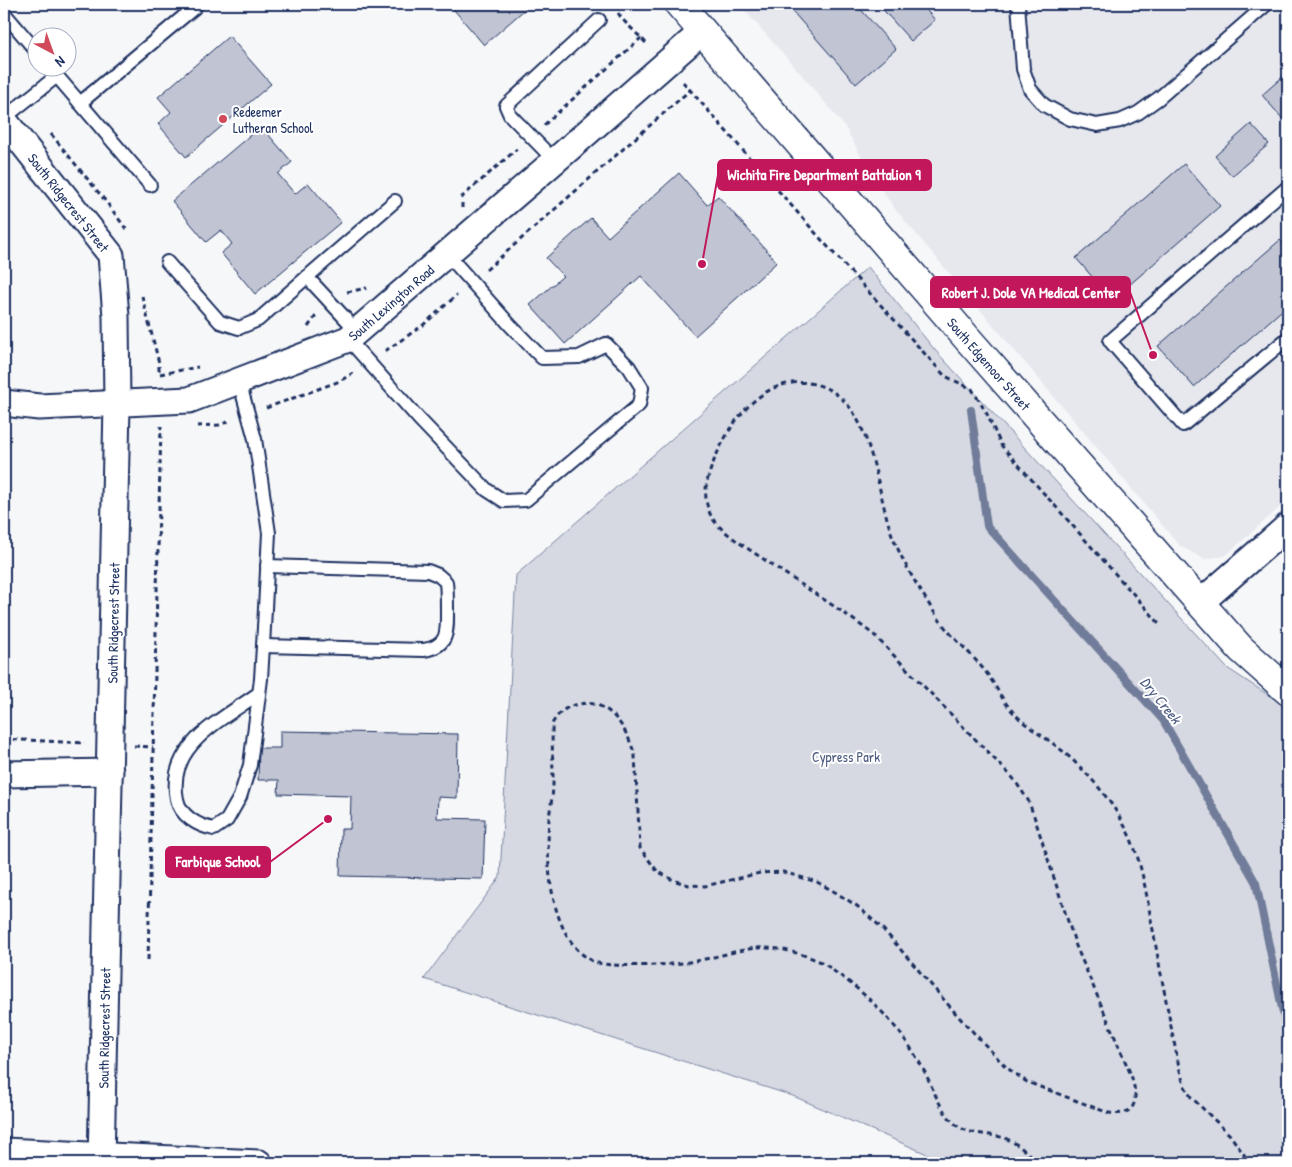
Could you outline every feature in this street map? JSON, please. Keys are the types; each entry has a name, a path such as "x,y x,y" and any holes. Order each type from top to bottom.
{"street":[{"name":"South Edgemoor Street","path":"679,4 960,330 1200,603 1241,649 1288,692"},
{"name":"South Lexington Road","path":"4,403 39,408 189,400 353,335 555,161 703,30"},
{"name":"South Ridgecrest Street","path":"4,119 111,255 116,316 117,404 102,1159"},
{"path":"1200,603 1288,526"},
{"path":"4,774 110,772"},
{"path":"4,1151 102,1159 259,1163"}],"lane":[{"path":"1018,4 1023,69 1030,89 1044,106 1070,119 1097,125 1120,122 1138,113 1267,4"},
{"path":"80,103 194,7"},
{"path":"4,13 28,41"},
{"path":"555,161 510,115 506,106 599,20"},
{"path":"4,119 47,78"},
{"path":"58,78 150,185"},
{"path":"1288,186 1110,341 1183,425 1288,338"},
{"path":"167,262 220,322 239,328 258,320 395,201"},
{"path":"307,277 332,304 353,335 419,419 487,490 504,501 526,500 639,405 642,388 629,368 606,344 579,357 542,358 447,254"},
{"path":"239,381 255,439 269,532 259,693 250,765 240,797 227,820 214,829 201,826 187,816 178,806 175,789 177,768 185,752 199,735 259,693"},
{"path":"262,646 424,650 435,648 444,640 447,630 446,582 438,575 428,571 267,566"}],"path":[{"path":"618,12 623,20 665,64 945,376 972,389 987,414 1001,445 1159,623"},
{"path":"462,212 462,197 641,38"},
{"path":"307,328 316,316 349,291 376,286"},
{"path":"159,374 208,366"},
{"path":"1038,1163 1008,1140 964,1130 955,1124 944,1111 921,1065 901,1033 854,986 821,962 797,953 775,948 751,948 686,963 608,965 594,962 580,952 566,936 557,912 550,868 549,820 553,785 552,724 557,716 566,708 585,703 596,704 617,719 628,735 633,747 636,756 640,848 657,872 689,885 705,886 760,873 775,872 799,876 817,882 857,906 882,928 958,1016 1007,1068 1019,1077 1027,1082 1110,1113 1120,1115 1132,1107 1135,1099 1135,1089 1131,1075 1076,946 1034,816 1021,788 874,635 720,528 712,518 705,498 706,485 712,466 729,430 746,409 764,394 778,386 793,382 810,383 826,388 840,396 847,404 857,418 865,435 892,533 906,566 923,596 946,629 985,671 1017,717 1060,749 1081,768 1099,788 1121,820 1134,847 1144,881 1184,1085 1201,1108 1230,1135 1250,1163"},
{"path":"4,739 153,747"}],"shaded area":[{"path":"739,4 1288,4 1288,500 1225,556 1204,559 1180,546 895,209 870,173 845,127"}],"green space":[{"name":"Cypress Park","path":"868,267 934,349 1227,668 1288,708 1288,1163 948,1163 793,1096 424,979 500,877 516,575"}],"building":[{"path":"449,4 531,4 484,45"},
{"path":"786,4 856,4 896,49 856,84"},
{"path":"878,4 921,4 935,20 911,41"},
{"path":"229,36 271,84 186,157 158,124 171,112 158,97"},
{"path":"1288,72 1288,125 1262,95"},
{"path":"1251,124 1269,144 1232,176 1215,156"},
{"path":"261,126 292,162 278,174 295,194 308,183 341,222 255,294 221,253 232,244 221,230 206,242 172,201"},
{"path":"1184,164 1220,206 1112,300 1076,258"},
{"path":"679,173 707,205 718,196 777,262 695,336 641,276 565,344 530,305 563,276 546,258 591,218 608,237"},
{"path":"1280,240 1288,249 1288,305 1194,387 1158,346"},
{"path":"280,731 458,734 457,798 438,797 437,818 485,819 483,879 340,876 341,829 350,829 351,796 278,794 279,780 258,780 259,748 280,748"}],"waterway":[{"name":"Dry Creek","path":"971,410 987,526 1163,720 1256,883 1288,1037"}],"place":[{"name":"Redeemer Lutheran School","path":"223,119"},
{"name":"Wichita Fire Department Battalion 9","path":"702,264"},
{"name":"Robert J. Dole VA Medical Center","path":"1153,355"},
{"name":"Farbique School","path":"328,819"}]}
